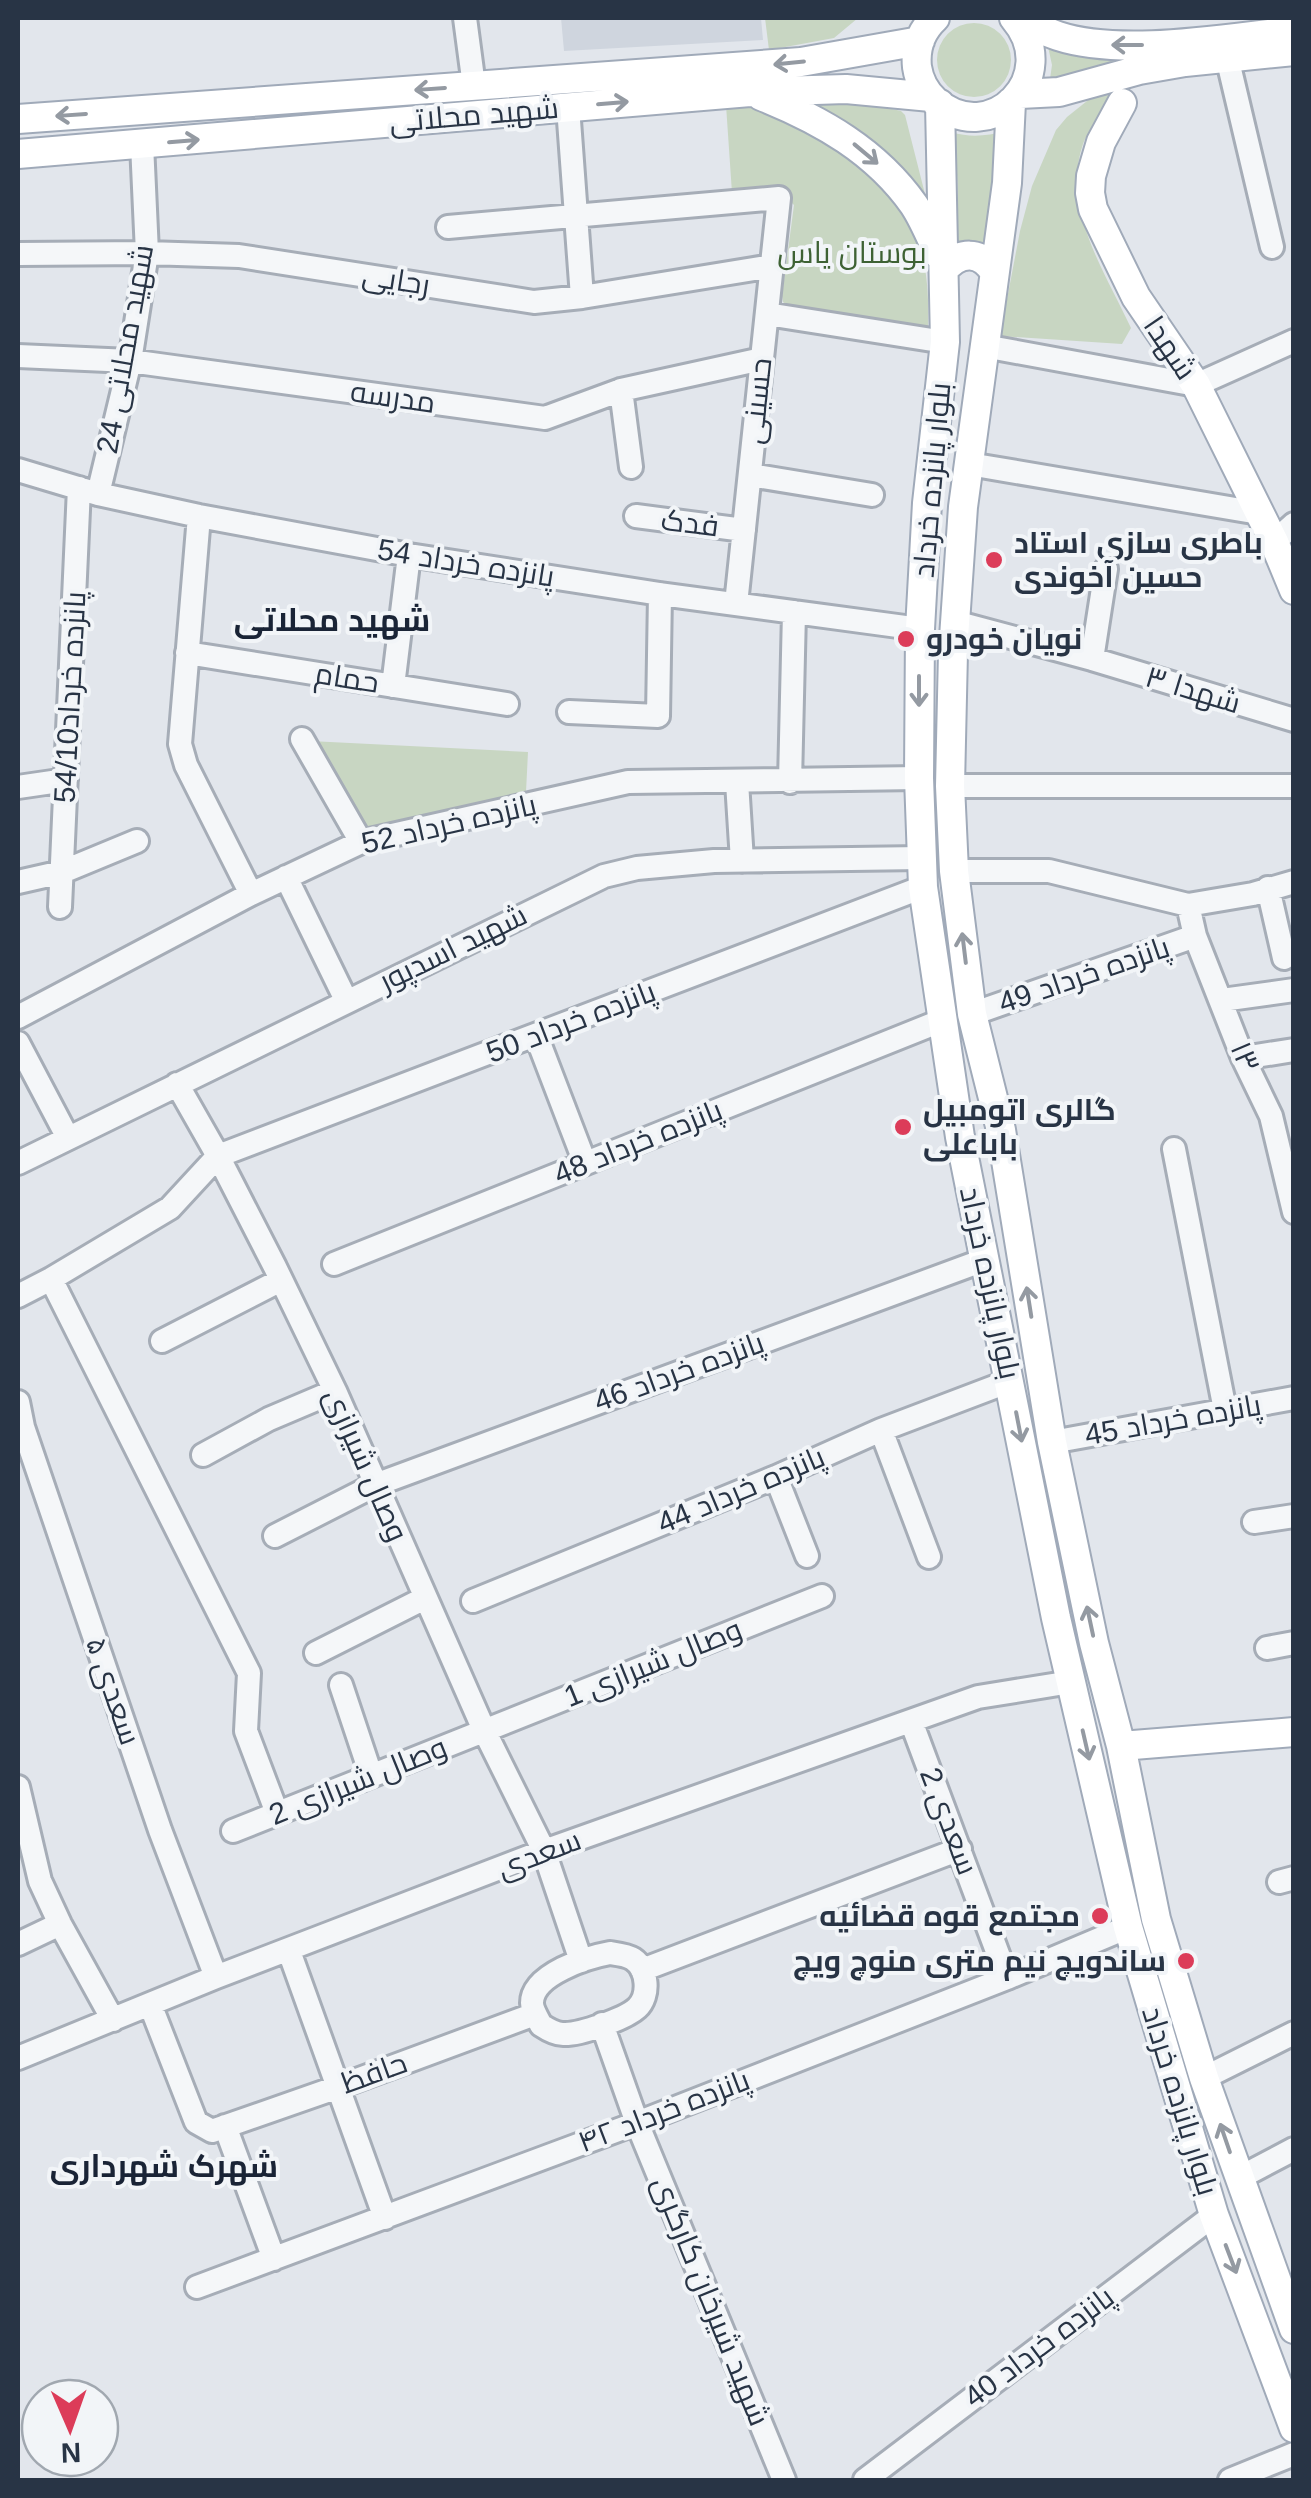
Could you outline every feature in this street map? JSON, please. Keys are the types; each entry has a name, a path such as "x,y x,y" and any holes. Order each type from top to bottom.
{"main road":[{"path":"1014,18 1060,37 1103,44 1166,45 1294,31"},
{"name":"بلوار پانزده خرداد","path":"1014,18 1023,28 1032,55 1027,82 1016,98 1008,184 963,507 950,786 954,870 972,1014 1001,1130 1052,1442 1156,1919 1204,2078 1294,2328"},
{"name":"شهید محلاتی","path":"18,119 800,62 840,55 923,27"},
{"name":"بلوار پانزده خرداد","path":"923,27 916,60 923,86 935,101 945,342 926,503 919,778 923,887 960,1137 1071,1682 1128,1927 1214,2215 1294,2428"},
{"path":"1016,98 1116,91 1185,62 1294,51"},
{"path":"840,55 850,69 846,89"},
{"name":"شهید محلاتی","path":"18,154 750,92 846,89 935,101 960,114 976,116 993,113 1016,98"},
{"name":"شهدا","path":"1116,91 1091,176 1093,210 1136,297 1196,385 1260,513 1284,533 1294,590"},
{"path":"750,92 800,112 867,154 916,208 944,267 966,255 983,259 994,272"},
{"path":"1121,1746 1294,1732"}],"street":[{"path":"465,18 474,86"},
{"path":"1227,58 1272,247"},
{"path":"568,107 582,297"},
{"name":"شهید محلاتی 24","path":"89,491 130,360 147,253 142,144"},
{"name":"حسینی","path":"576,216 779,198 736,604"},
{"path":"448,227 576,216"},
{"name":"رجایی","path":"18,254 239,256 534,302 772,266"},
{"path":"766,314 945,342"},
{"path":"984,346 1196,385 1294,342"},
{"name":"مدرسه","path":"18,356 130,360 545,418 622,390 762,358"},
{"path":"622,390 632,467"},
{"path":"968,464 1260,513"},
{"name":"پانزده خرداد 54","path":"18,470 199,516 409,555 920,629"},
{"path":"750,476 872,495"},
{"name":"پانزده خرداد54/10","path":"60,907 89,491"},
{"path":"199,516 180,744 186,765 251,894"},
{"name":"فدک","path":"636,516 744,530"},
{"path":"393,686 409,555"},
{"path":"1092,659 1106,569"},
{"path":"570,712 658,716 660,594"},
{"path":"790,782 794,612"},
{"name":"شهدا ۳","path":"956,622 1294,720"},
{"name":"حمام","path":"187,653 506,704"},
{"path":"302,739 361,842"},
{"name":"پانزده خرداد 52","path":"18,1017 251,894 361,842 628,782 919,778"},
{"path":"18,788 66,780"},
{"path":"737,782 742,861"},
{"path":"950,786 1294,786"},
{"path":"18,882 62,872 137,841"},
{"name":"شهید اسدپور","path":"18,1163 604,876 638,868 742,861 922,858"},
{"path":"954,870 1049,871 1188,905 1294,882"},
{"path":"286,877 346,1000"},
{"name":"پانزده خرداد 50","path":"218,1156 923,887"},
{"path":"1268,888 1284,958"},
{"name":"۱۳","path":"1188,905 1195,936 1289,1165 1294,1212"},
{"name":"پانزده خرداد 49","path":"972,1014 1195,936"},
{"path":"1222,1000 1294,990"},
{"name":"پانزده خرداد 48","path":"334,1264 943,1020"},
{"path":"536,1035 585,1164"},
{"path":"18,1043 68,1138"},
{"path":"1243,1058 1294,1050"},
{"name":"وصال شیرازی","path":"177,1084 218,1156 335,1391 484,1730 544,1851 581,1961"},
{"path":"1174,1149 1226,1410"},
{"path":"18,1296 170,1208 218,1156"},
{"name":"پانزده خرداد 46","path":"275,1536 375,1484 984,1260"},
{"path":"51,1279 248,1673 246,1731 277,1813"},
{"path":"162,1341 281,1280"},
{"name":"پانزده خرداد 44","path":"473,1600 881,1430 1010,1381"},
{"path":"203,1455 269,1419 335,1391"},
{"name":"پانزده خرداد 45","path":"1052,1442 1294,1398"},
{"name":"سعدی ۵","path":"18,1402 23,1428 160,1830 216,1977"},
{"path":"881,1430 929,1557"},
{"path":"776,1477 807,1556"},
{"path":"1254,1522 1294,1516"},
{"name":"وصال شیرازی 1","path":"484,1730 822,1596"},
{"path":"316,1652 425,1598"},
{"path":"1266,1648 1294,1644"},
{"name":"سعدی","path":"18,2058 544,1851 978,1697 1071,1682"},
{"path":"341,1684 371,1776"},
{"name":"سعدی 2","path":"911,1721 1007,1978"},
{"name":"وصال شیرازی 2","path":"232,1830 484,1730"},
{"path":"18,1787 22,1834 40,1881 113,2020"},
{"path":"642,1970 960,1848"},
{"path":"18,1944 60,1924"},
{"name":"پانزده خرداد ۴۲","path":"197,2286 638,2123 1128,1927"},
{"path":"289,1951 385,2218"},
{"path":"610,1953 634,1960 642,1970 646,1982 644,1997 636,2008 602,2024 563,2034 541,2025 535,2014 535,1990 545,1980 581,1961 610,1953"},
{"path":"150,2004 196,2122 218,2128 274,2259"},
{"name":"حافظ","path":"218,2128 535,2014"},
{"name":"شهید شیرخان کارگری","path":"602,2024 638,2123 784,2480"},
{"path":"1204,2078 1294,2034"},
{"path":"1239,2178 1294,2149"},
{"name":"پانزده خرداد 40","path":"865,2480 1214,2215"},
{"path":"1230,2480 1294,2454"}],"shaded area":[{"path":"561,18 761,18 763,40 564,51"}],"green space":[{"path":"765,18 858,18 834,38 769,50"},
{"path":"974,23 1000,34 1011,60 1000,86 974,97 948,86 937,60 948,34"},
{"path":"1047,42 1155,54 1049,86 1052,65"},
{"path":"1113,90 1083,144 1078,192 1089,239 1131,328 1122,344 1000,336 1032,186 1056,130 1097,93"},
{"path":"818,101 861,102 901,111 927,202 900,166 850,125 819,107"},
{"name":"بوستان یاس","path":"726,105 757,108 802,127 847,156 886,191 919,243 927,280 928,331 783,302 794,205 777,189 732,193"},
{"path":"1006,131 992,255 956,241 958,186 951,132 978,136"},
{"path":"310,741 528,752 526,792 362,831"}],"place":[{"name":"باطری سازی استاد حسین آخوندی","path":"994,560"},
{"name":"نویان خودرو","path":"906,639"},
{"name":"گالری اتومبیل باباعلی","path":"903,1127"},
{"name":"مجتمع قوه قضائیه","path":"1100,1916"},
{"name":"ساندویچ نیم متری منوچ ویچ","path":"1186,1961"}],"district":[{"name":"شهید محلاتی","path":"332,620"},
{"name":"شهرک شهرداری","path":"164,2166"}]}
